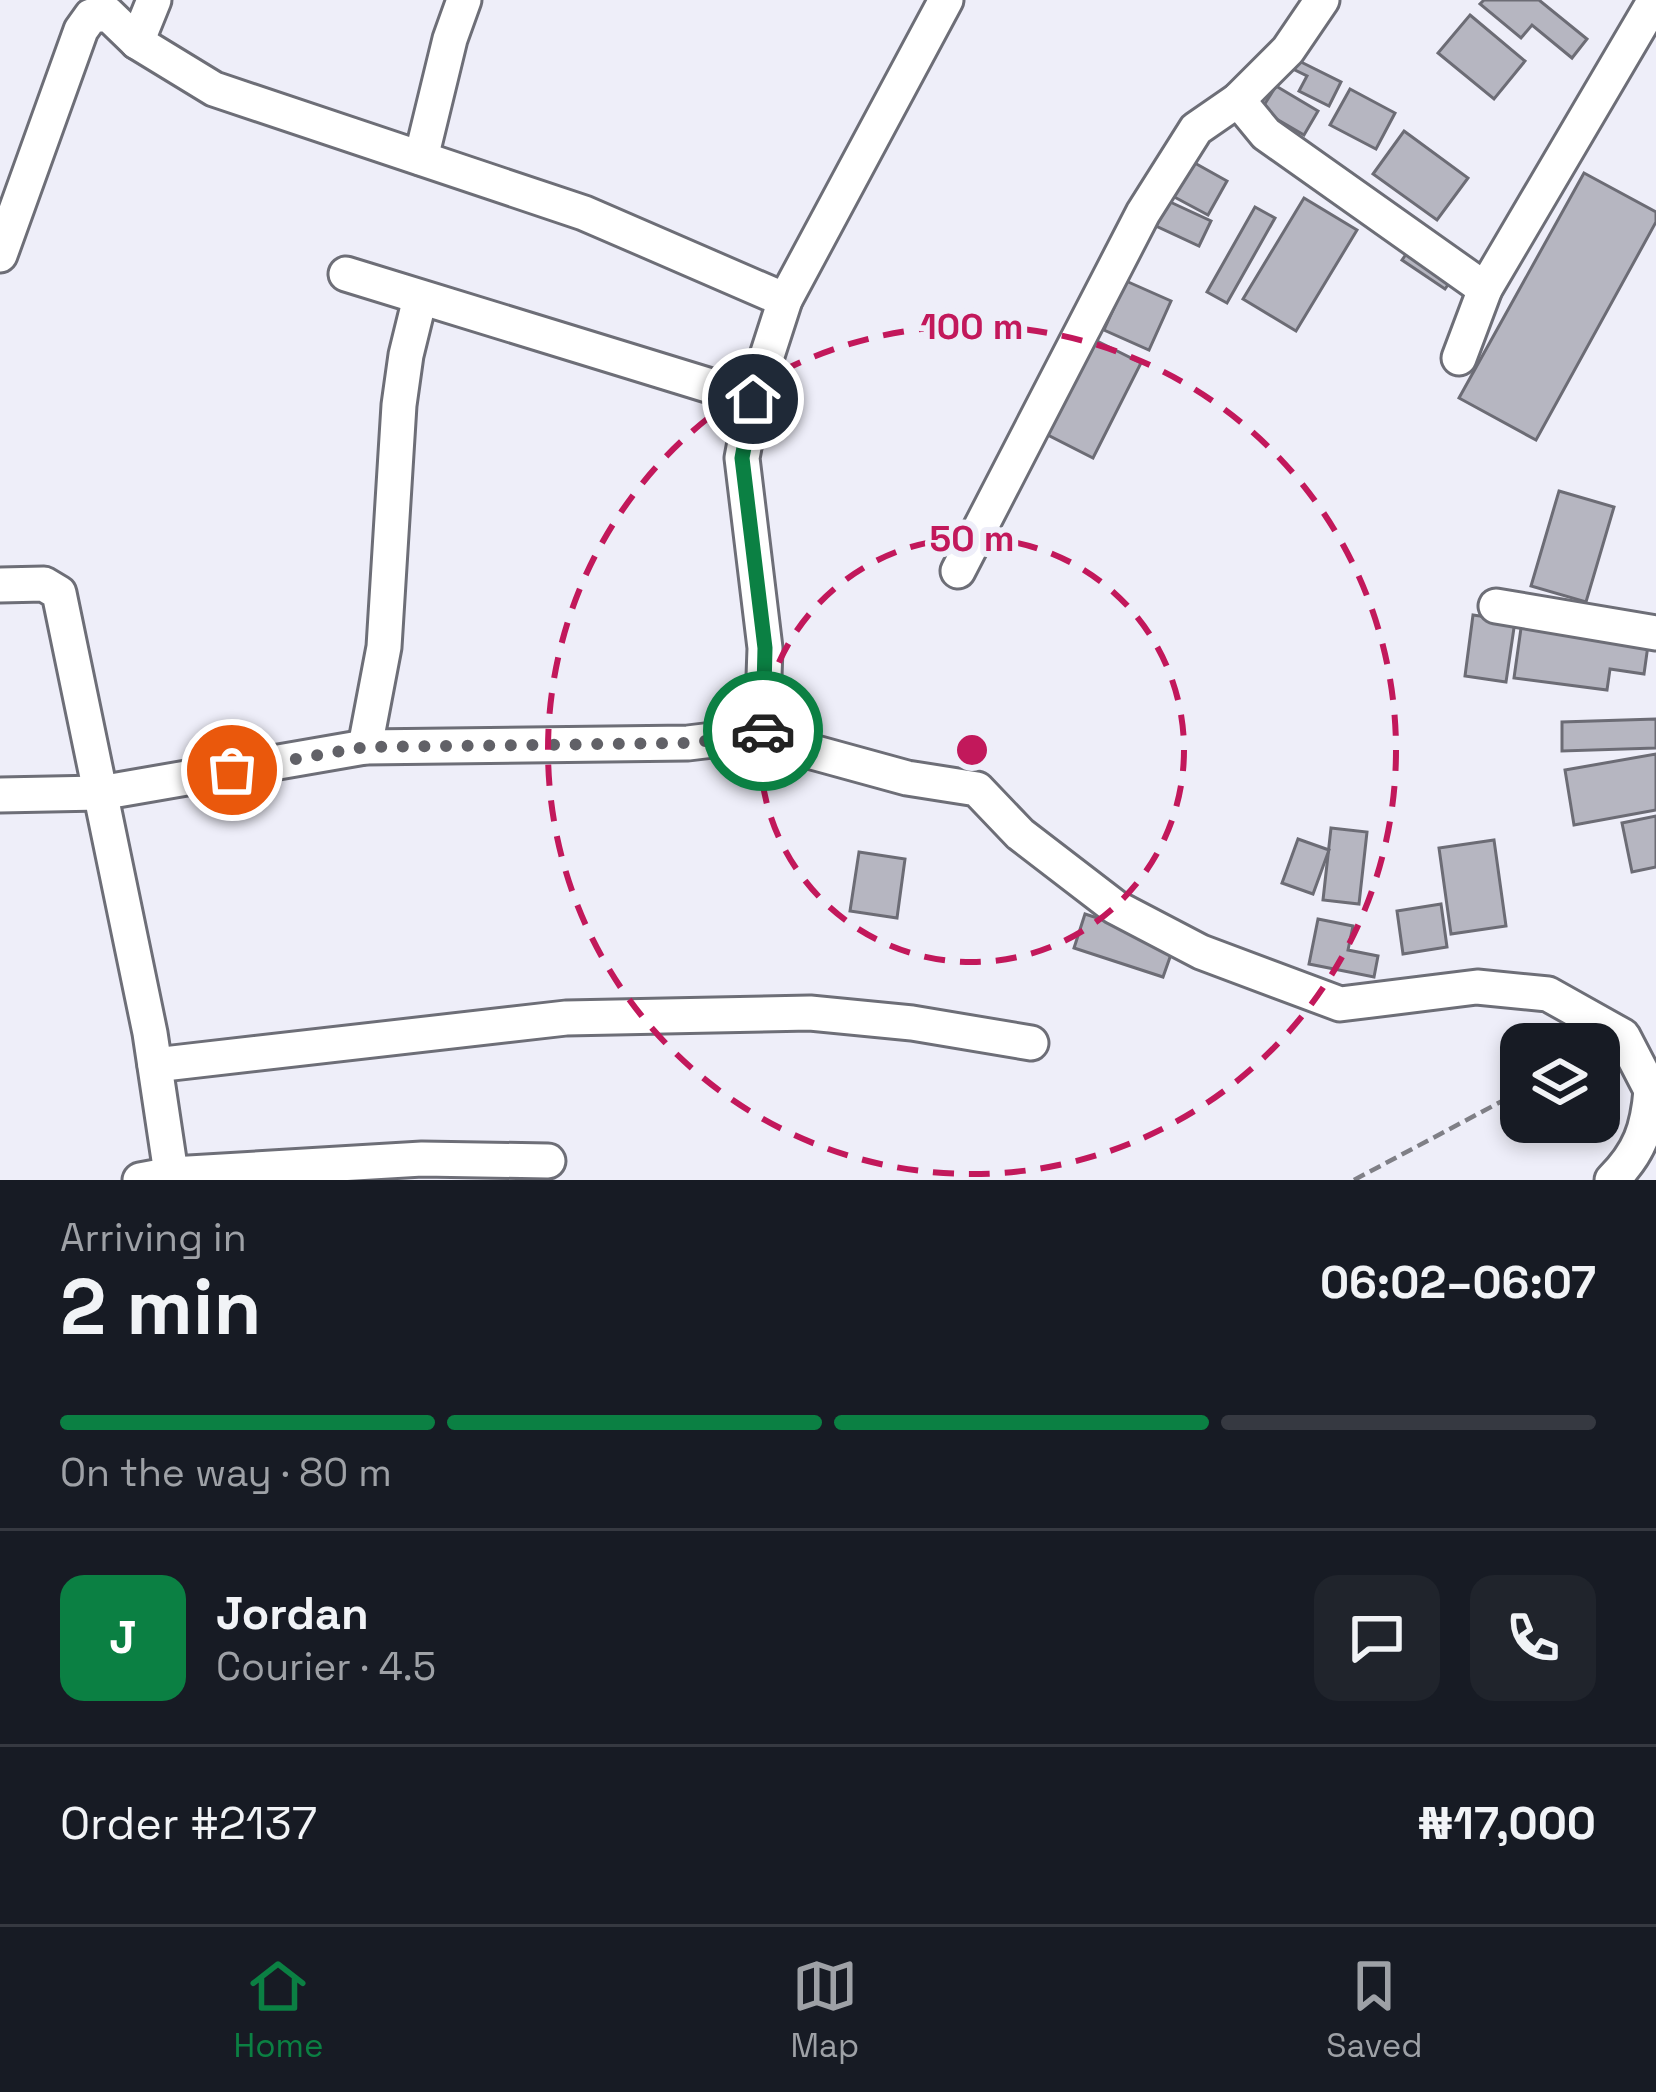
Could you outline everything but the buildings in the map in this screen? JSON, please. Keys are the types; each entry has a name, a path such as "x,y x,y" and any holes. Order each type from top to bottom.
{"street":[{"path":"137,42 154,0"},
{"path":"421,158 464,0"},
{"path":"763,734 765,648 742,458 753,399 785,300 946,0"},
{"path":"958,571 1143,213 1196,129 1238,100 1288,50 1322,0"},
{"path":"1459,358 1485,289 1654,0"},
{"path":"0,255 81,30 92,16 108,14 137,42 214,89 584,213 785,300"},
{"path":"1238,100 1266,134 1485,289"},
{"path":"346,274 753,399"},
{"path":"365,747 384,647 399,406 420,298"},
{"path":"0,585 44,584 59,593 155,1065 161,1178 422,1159 548,1161"},
{"path":"1496,606 1656,633"},
{"path":"0,795 100,793 365,747 688,743 763,734 907,778 977,789 1020,834 1115,907 1201,952 1340,1004 1477,987 1548,994 1623,1036 1654,1092 1648,1125 1629,1163 1612,1180"},
{"path":"155,1065 566,1018 810,1013 912,1023 1031,1043"}],"path":[{"path":"1354,1180 1500,1102"}],"way so far":[{"path":"232,770 365,747 688,743 763,731"}],"route":[{"path":"753,399 742,458 765,648 763,731"}]}
